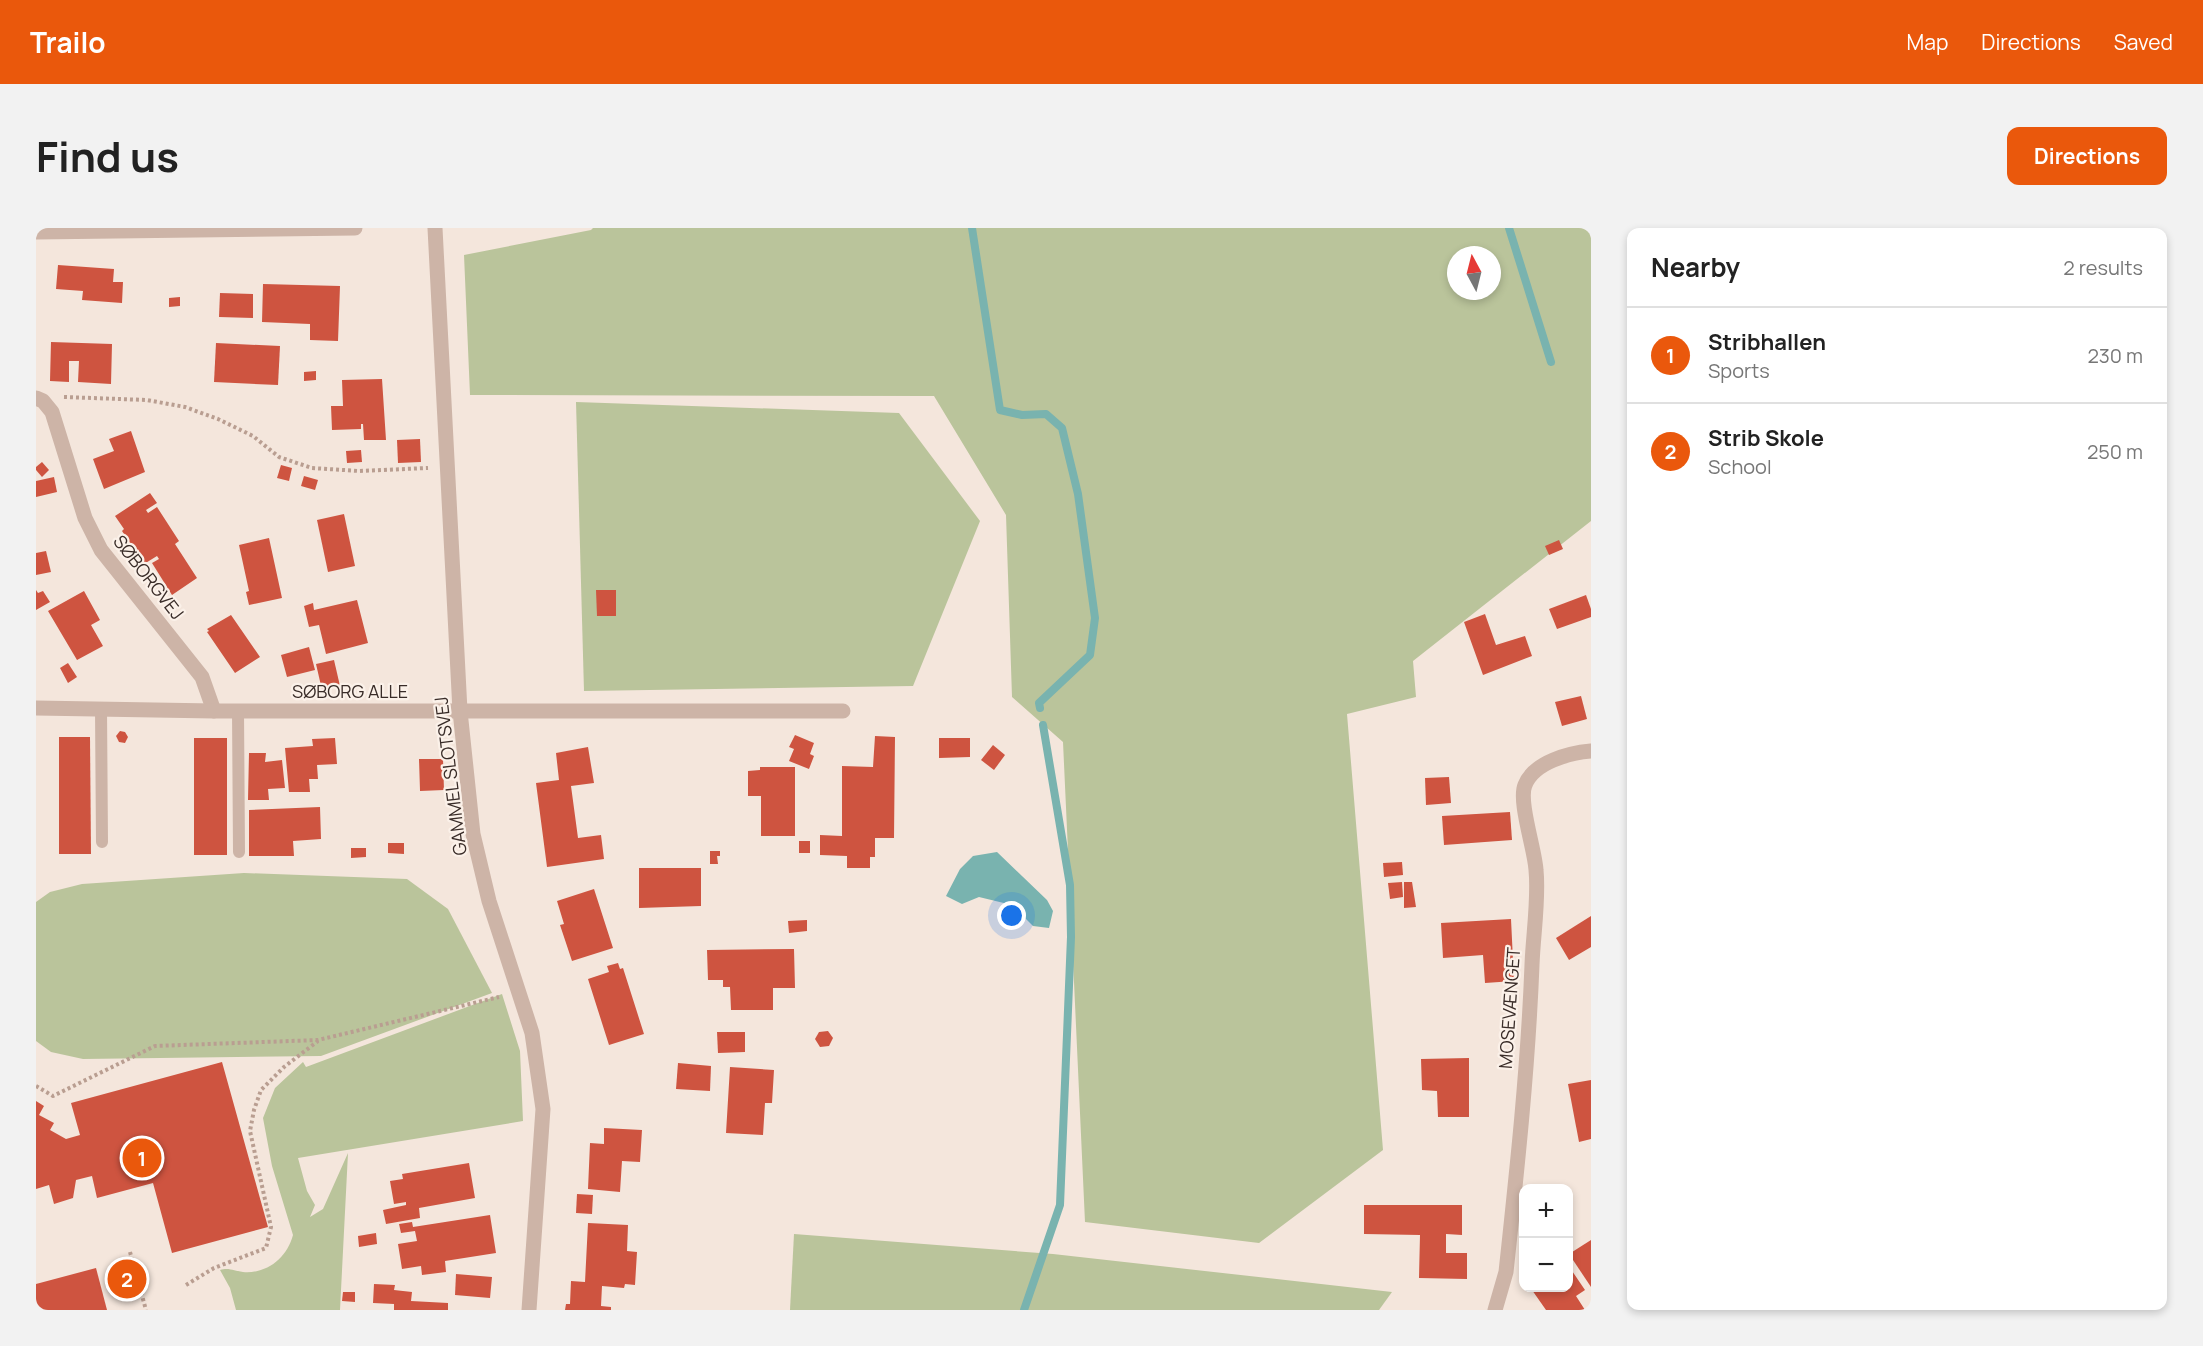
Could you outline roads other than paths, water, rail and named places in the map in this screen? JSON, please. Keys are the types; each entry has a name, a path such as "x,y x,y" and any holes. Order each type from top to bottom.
{"street":[{"path":"36,232 355,228"},
{"name":"GAMMEL SLOTSVEJ","path":"435,228 460,711 473,834 489,901 532,1033 543,1108 529,1310"},
{"name":"SØBORGVEJ","path":"40,399 52,412 84,518 101,550 202,677 214,711"},
{"name":"SØBORG ALLE","path":"36,708 214,711 843,711"},
{"name":"MOSEVÆNGET","path":"1495,1310 1506,1272 1530,1010 1536,870 1524,805 1524,786 1533,774 1551,761 1591,751"}],"lane":[{"path":"101,709 102,842"},
{"path":"238,711 239,852"}],"water":[{"path":"997,852 1047,900 1053,911 1049,928 1033,926 1012,905 979,897 962,904 946,896 960,869 973,856"}],"waterway":[{"path":"972,228 1000,410 1022,415 1046,414 1062,428 1078,494 1095,618 1090,655 1039,703 1040,708"},
{"path":"1509,228 1551,362"},
{"path":"1024,1310 1060,1205 1071,937 1070,885 1043,725"}],"place":[{"name":"Stribhallen","path":"142,1158"},
{"name":"Strib Skole","path":"127,1279"}]}
